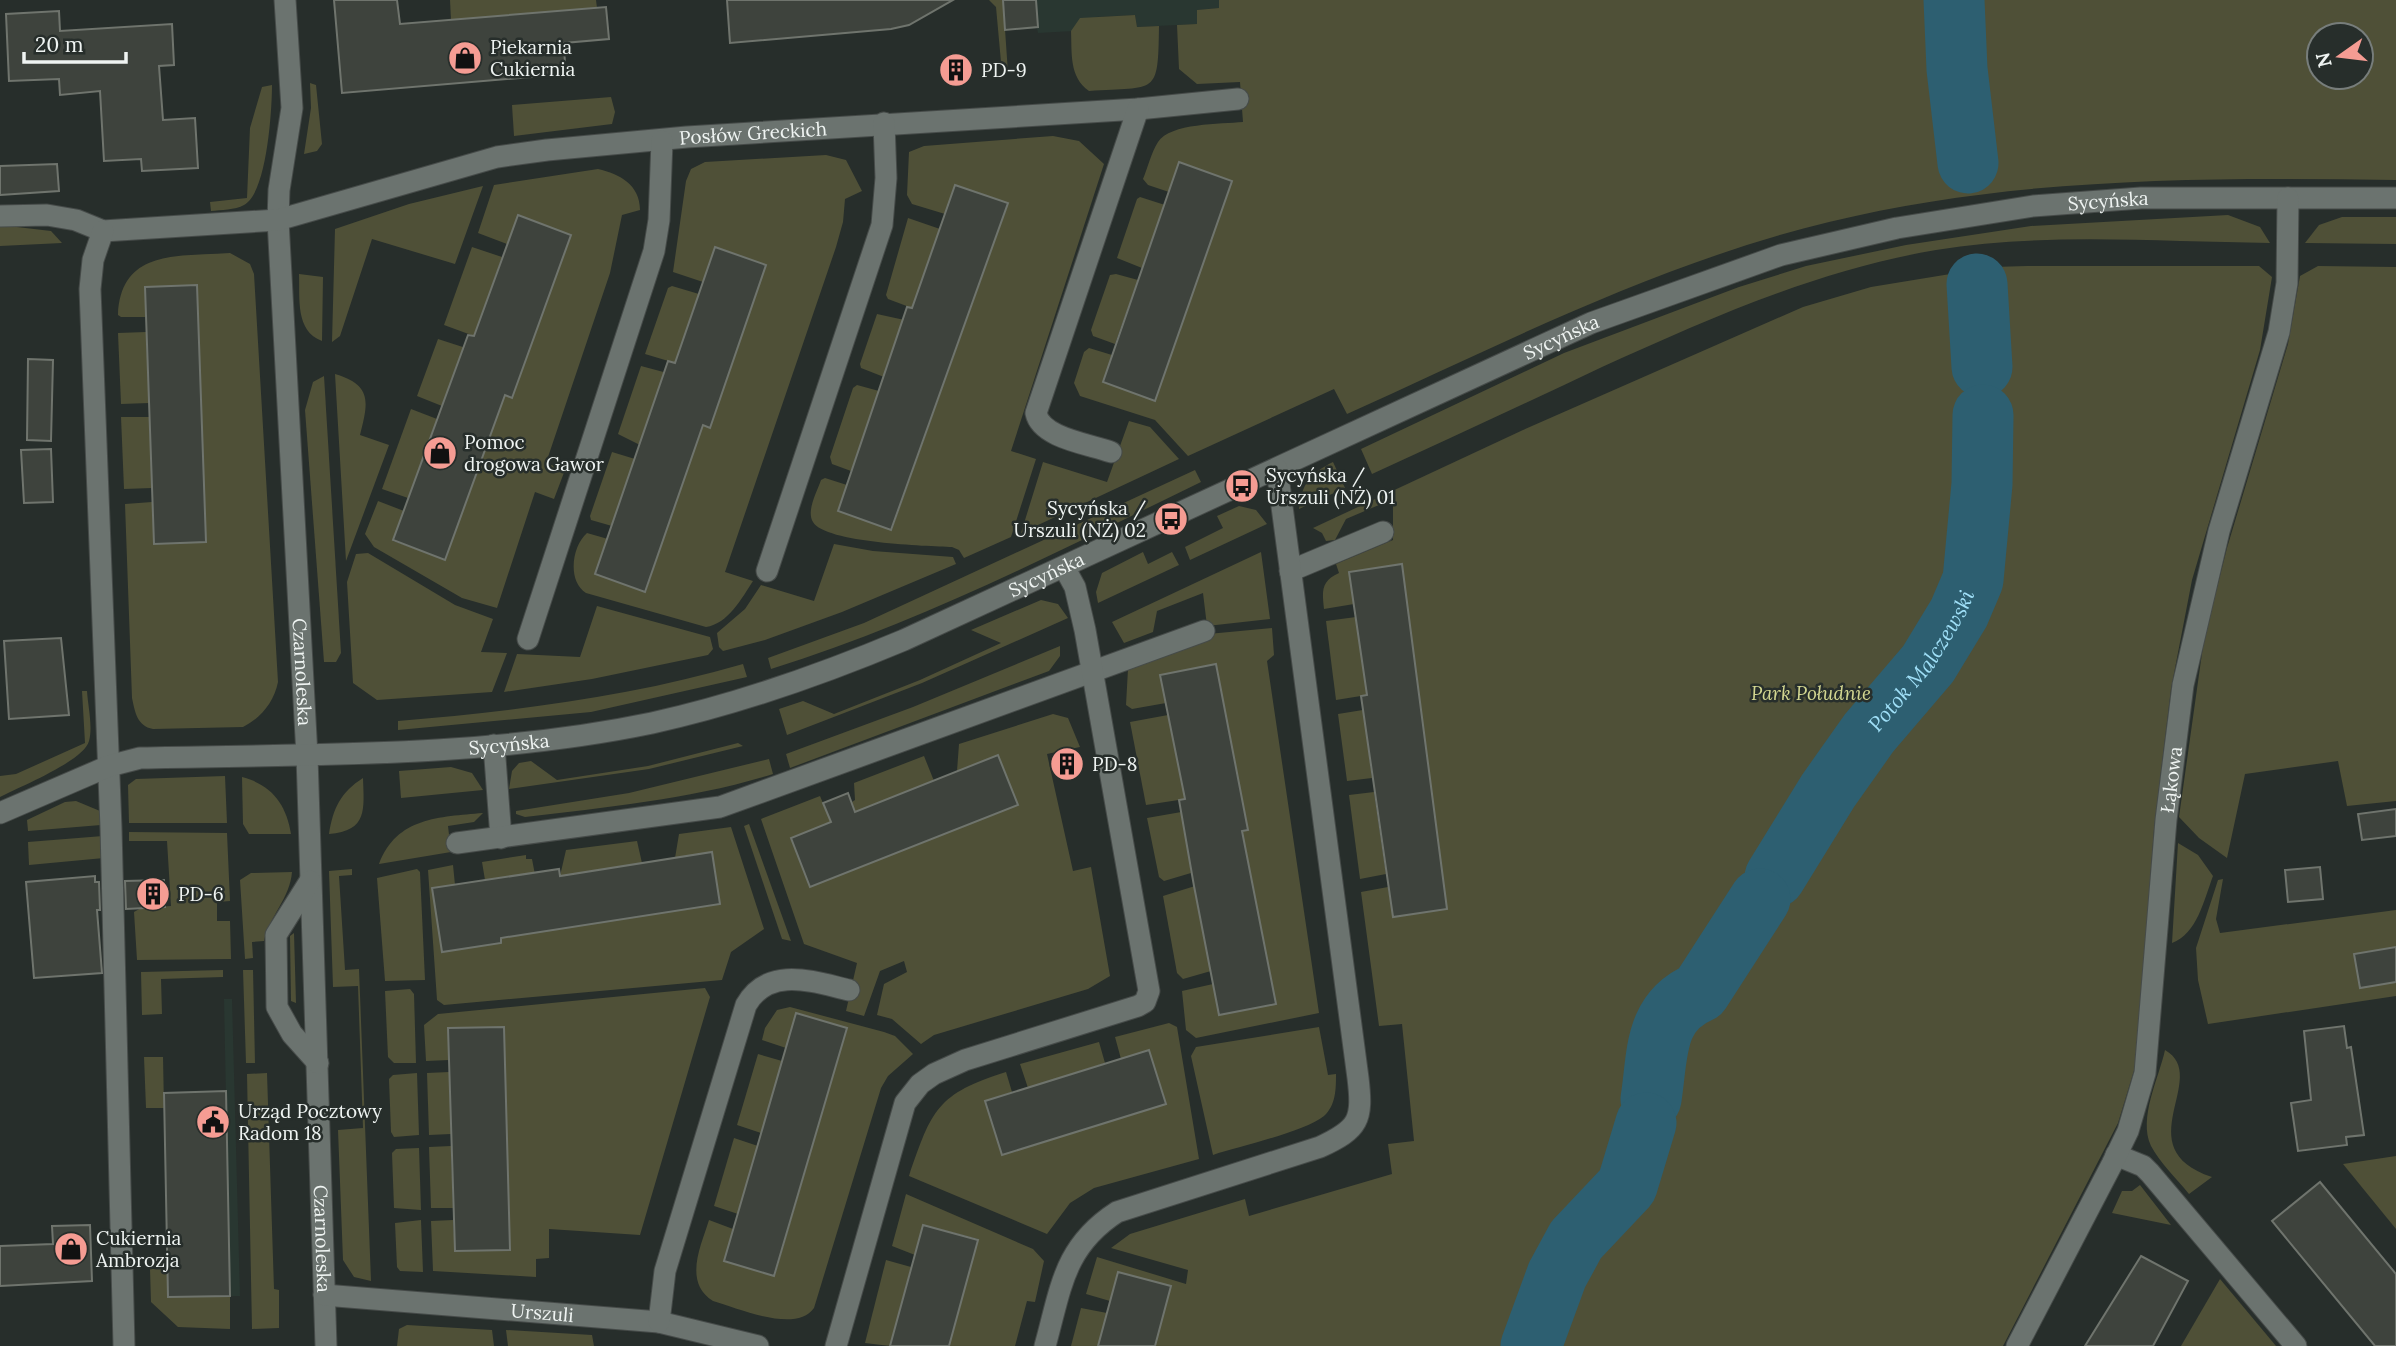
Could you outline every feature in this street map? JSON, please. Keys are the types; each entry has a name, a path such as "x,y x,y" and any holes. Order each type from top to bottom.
{"street":[{"name":"Czarnoleska","path":"285,0 292,108 279,190 278,220 307,756 326,1346"},
{"name":"Posłów Greckich","path":"103,231 278,220 497,157 884,123 1138,108 1238,99"},
{"path":"1111,452 1050,431 1038,421 1036,413 1138,108"},
{"path":"767,571 882,225 886,178 884,123"},
{"path":"528,639 654,251 659,220 662,141"},
{"name":"Sycyńska","path":"0,813 109,766 139,758 307,756 494,745 652,723 761,692 843,666 904,640 1591,323 1781,255 1897,229 2033,206 2141,198 2396,198"},
{"name":"Łąkowa","path":"2020,1345 2116,1155 2127,1131 2145,1073 2166,820 2183,685 2219,531 2280,332 2287,283 2288,198"},
{"path":"0,216 47,215 76,220 103,231 93,260 90,289 109,766 124,1346"},
{"path":"1045,1346 1067,1268 1076,1249 1106,1219 1117,1212 1320,1147 1345,1136 1358,1118 1361,1105 1358,1078 1277,469"},
{"path":"1290,571 1383,532"},
{"path":"836,1346 905,1103 920,1084 934,1074 965,1060 1138,1006 1144,1002 1149,991 1092,670 1075,587 1064,567"},
{"path":"457,843 720,807 1204,631"},
{"path":"494,745 501,838"},
{"path":"310,881 276,936 277,1007 292,1034 318,1063"},
{"path":"659,1322 665,1271 746,1005 757,990 785,979 806,979 849,990"},
{"path":"2116,1155 2143,1166 2150,1173 2296,1346"},
{"name":"Urszuli","path":"324,1295 659,1322 758,1346"}],"shaded area":[{"path":"1003,0 1219,0 1219,8 1198,10 1197,24 1137,27 1135,15 1096,17 1091,30 1038,33 1037,28 1005,30"},
{"path":"224,999 232,999 240,1296 230,1296"}],"green space":[{"path":"450,0 596,0 597,8 451,20"},
{"path":"989,0 1003,0 1008,73 1002,73 996,7"},
{"path":"1219,0 2396,0 2396,180 2182,180 2040,188 1899,207 1829,222 1704,259 1644,282 1524,333 1347,414 1334,389 1188,456 1155,420 1080,396 1074,383 1084,352 1089,348 1112,355 1103,382 1155,400 1232,181 1179,163 1169,192 1148,185 1143,179 1156,146 1164,136 1184,128 1243,122 1240,82 1197,84 1179,69 1177,25 1197,24 1197,10 1219,8"},
{"path":"1135,15 1137,27 1159,26 1154,76 1149,83 1141,87 1089,91 1075,72 1071,31 1080,18"},
{"path":"310,83 316,85 322,144 317,151 304,154 311,108"},
{"path":"272,85 267,150 258,185 244,205 211,211 210,202 247,198 250,128 262,87"},
{"path":"611,97 615,112 612,124 514,136 512,105"},
{"path":"1053,136 1079,141 1104,164 1011,451 1036,459 1011,537 964,558 959,550 952,547 856,539 821,529 813,522 811,512 821,480 825,478 847,485 838,511 892,529 1008,204 945,214 912,204 907,195 909,152 924,146"},
{"path":"826,155 846,160 862,191 845,199 843,222 836,247 725,572 753,581 728,616 706,627 586,593 576,580 574,563 578,546 587,533 608,539 596,574 646,591 702,425 710,427 766,265 715,247 703,282 673,272 686,181 691,169 705,162"},
{"path":"598,169 614,174 633,187 640,210 622,215 610,273 546,463 565,470 554,499 535,492 497,608 462,598 374,547 365,534 378,501 404,511 393,541 445,559 505,395 512,397 507,244 478,233 494,185"},
{"path":"483,186 455,264 372,239 340,336 332,342 335,229 409,204"},
{"path":"1140,197 1165,205 1142,268 1117,258 1137,199"},
{"path":"2228,215 2260,227 2270,243 2103,239 2019,241 1977,244 1892,259 1807,283 1724,314 1602,367 1372,474 1361,449 1564,353 1739,287 1806,266 1906,245 2031,226"},
{"path":"2342,217 2396,217 2396,244 2305,243 2319,225"},
{"path":"908,218 940,229 912,308 888,299 886,295"},
{"path":"0,225 51,231 62,243 0,246"},
{"path":"472,247 502,257 474,336 444,325"},
{"path":"230,253 250,264 254,274 278,682 266,709 243,727 153,729 140,722 132,698 125,504 152,502 154,544 206,542 197,285 145,287 146,317 118,315 122,293 130,278 141,267 156,260 173,257"},
{"name":"Park Południe","path":"2259,266 2272,277 2260,350 2192,580 2171,689 2154,829 2136,1064 2118,1123 2003,1346 1155,1346 1171,1286 1118,1272 1110,1301 1086,1294 1097,1257 1186,1284 1188,1270 1111,1248 1130,1234 1245,1199 1249,1216 1392,1174 1388,1144 1414,1141 1402,1024 1379,1026 1361,892 1388,887 1393,917 1447,909 1402,565 1354,604 1324,609 1323,597 1326,583 1339,573 1336,564 1393,540 1393,499 1346,519 1335,540 1326,541 1322,533 1313,528 1523,430 1803,307 1871,287 1993,267"},
{"path":"2318,266 2396,267 2396,801 2347,806 2338,761 2245,774 2227,858 2199,838 2179,817 2204,639 2227,548 2288,344 2300,276"},
{"path":"299,274 323,277 322,341 307,330 303,322"},
{"path":"1110,275 1138,280 1115,344 1093,336 1091,330"},
{"path":"672,286 699,294 675,363 645,354 668,288"},
{"path":"877,314 909,321 884,377 861,368 860,364"},
{"path":"146,332 149,403 121,404 118,333"},
{"path":"438,339 469,349 452,378 442,406 417,396"},
{"path":"641,366 671,374 640,445 618,434"},
{"path":"335,374 356,384 365,397 365,414 360,435 389,445 346,561"},
{"path":"324,376 341,653 336,662 324,662 305,410 313,382"},
{"path":"857,385 879,391 851,471 832,464 830,457 853,388"},
{"path":"411,409 437,419 408,498 382,489"},
{"path":"121,417 149,417 152,488 124,489"},
{"path":"1129,421 1150,427 1179,459 1021,533 1043,462 1107,482"},
{"path":"612,452 635,459 612,526 591,520 590,516"},
{"path":"1333,462 1345,488 1299,509 1308,480"},
{"path":"1195,470 1201,482 1043,559 936,608 827,651 771,669 768,658 864,623"},
{"path":"1239,506 1256,510 1267,524 1190,560 1185,547 1223,528 1217,516"},
{"path":"834,544 873,551 953,557 956,564 842,612 765,640 723,651 719,647 717,633 745,609 761,585 814,601"},
{"path":"1143,552 1148,564 1172,552 1179,565 1098,603 1096,592 1102,573"},
{"path":"1261,552 1270,619 1207,626 1203,593 1157,611 1153,632 1124,643 1112,622"},
{"path":"368,553 455,605 493,619 481,652 507,653 492,692 377,700 353,683 347,582 356,554"},
{"path":"1041,600 1058,604 1068,618 922,683 787,735 779,709 803,701 834,714 920,680 1001,643 971,630"},
{"path":"597,606 710,637 713,649 708,655 592,679 504,692 517,654 580,657"},
{"path":"1356,617 1367,695 1336,700 1326,621"},
{"path":"1272,628 1274,655 1267,661 1319,1013 1196,1038 1186,1030 1182,991 1213,984 1276,1004 1242,831 1248,830 1216,664 1161,675 1166,703 1132,709 1126,705 1128,669 1208,634"},
{"path":"1060,646 1060,656 1049,671 790,768 786,754 913,707"},
{"path":"743,664 747,677 591,712 398,730 398,721 485,713 615,694"},
{"path":"82,691 87,691 90,723 89,741 85,749 64,765 0,797 0,776 16,774 85,743"},
{"path":"1369,709 1368,746 1372,778 1347,781 1338,714"},
{"path":"1053,714 1068,718 1080,747 1047,754 1073,871 1091,867 1110,976 1088,989 934,1035 921,1044 892,1019 877,1015 884,984 907,972 904,961 880,971 864,1016 846,1011 857,963 804,944 761,819 820,796 831,822 791,838 810,887 1017,805 957,771 959,744"},
{"path":"1168,715 1185,799 1146,805 1130,722"},
{"path":"738,743 743,746 649,769 509,789 512,771 519,763 531,761 557,780 648,766"},
{"path":"924,756 934,781 855,812 852,802 855,800 854,783"},
{"path":"769,759 773,774 712,790 588,810 525,817 516,814 516,811 629,793"},
{"path":"451,767 472,773 483,790 401,798 399,771"},
{"path":"225,776 227,823 129,823 128,785 136,779"},
{"path":"242,777 262,785 276,797 289,823 291,834 249,834 243,824"},
{"path":"363,778 363,809 357,823 342,832 329,834 339,802 349,789"},
{"path":"1374,792 1386,874 1360,879 1349,795"},
{"path":"76,801 100,811 101,825 28,831 27,820 65,802"},
{"path":"1187,811 1187,844 1191,873 1164,881 1159,877 1147,818"},
{"path":"483,813 474,822 448,826 451,852 379,864 387,848 408,828 421,822 451,816"},
{"path":"749,824 791,941 782,939 744,826"},
{"path":"731,827 764,929 731,952 722,980 444,1005 437,1000 428,870 453,865 455,885 501,943 501,938 720,904 712,852 675,858 679,834"},
{"path":"129,832 227,833 230,901 217,902 217,921 230,921 231,959 137,960 134,912 141,908 171,906 167,841 129,841"},
{"path":"103,836 104,858 29,865 28,842"},
{"path":"637,841 642,863 560,876 566,850"},
{"path":"2178,843 2198,855 2213,876 2194,924 2181,939 2172,943"},
{"path":"526,855 526,859 532,859 536,880 485,880 482,862"},
{"path":"352,869 352,875 339,876 345,970 359,969 371,1281 354,1277 343,1260 338,1130 363,1128 358,986 333,987 329,871"},
{"path":"417,869 420,872 425,980 385,981 377,878"},
{"path":"292,872 287,890 264,941 252,942 253,958 245,959 240,880 251,873"},
{"path":"2223,879 2216,919 2220,933 2396,910 2396,996 2208,1024 2198,980 2196,948 2218,880"},
{"path":"1195,886 1211,971 1183,979 1177,973 1163,896"},
{"path":"294,933 296,1003 291,1001 290,936"},
{"path":"223,970 223,977 161,979 162,1014 142,1015 141,972"},
{"path":"243,970 253,970 255,1063 246,1063"},
{"path":"705,988 710,997 640,1235 549,1229 549,1258 536,1259 536,1277 433,1271 431,1221 453,1220 455,1251 509,1250 504,1027 448,1028 449,1060 426,1061 424,1025 438,1014"},
{"path":"410,989 414,994 416,1063 394,1063 388,1057 385,991"},
{"path":"790,1007 895,1036 913,1054 888,1076 881,1088 814,1308 806,1315 794,1319 781,1319 713,1301 704,1293 696,1274 699,1252 709,1220 733,1229 724,1261 775,1275 847,1028 797,1013 786,1048 762,1040 765,1028 777,1010"},
{"path":"1169,1023 1177,1027 1199,1159 1094,1188 1070,1203 1047,1234 909,1176 924,1135 940,1107 965,1088 1006,1072 1012,1092 985,1101 1002,1155 1165,1104 1149,1050 1121,1059 1115,1037"},
{"path":"1319,1027 1328,1075 1336,1074 1334,1096 1328,1112 1302,1128 1213,1155 1191,1056 1196,1047"},
{"path":"1099,1042 1105,1063 1028,1088 1020,1064"},
{"path":"2165,1050 2177,1062 2180,1077 2171,1131 2175,1149 2187,1164 2212,1177 2189,1194 2159,1159 2148,1135 2148,1111"},
{"path":"758,1054 782,1061 761,1133 737,1125"},
{"path":"144,1057 163,1057 164,1108 146,1108"},
{"path":"449,1072 451,1134 429,1135 427,1073"},
{"path":"267,1073 274,1289 279,1290 279,1328 252,1329 247,1074"},
{"path":"417,1073 419,1135 394,1137 391,1132 389,1079 393,1075"},
{"path":"734,1138 758,1146 738,1214 714,1206"},
{"path":"451,1146 453,1208 431,1208 429,1147"},
{"path":"419,1148 421,1210 394,1208 392,1153 396,1149"},
{"path":"2396,1156 2396,1229 2343,1164"},
{"path":"2140,1185 2171,1225 2112,1213 2122,1191 2132,1191"},
{"path":"906,1194 1033,1249 1044,1261 1035,1302 1027,1301 1015,1346 949,1346 978,1239 923,1225 915,1255 892,1246"},
{"path":"421,1220 423,1272 400,1271 397,1267 395,1223"},
{"path":"886,1260 911,1267 890,1346 865,1343"},
{"path":"150,1269 167,1269 168,1297 230,1296 230,1329 178,1327 151,1302"},
{"path":"2220,1279 2276,1346 2181,1346"},
{"path":"1081,1308 1107,1313 1098,1346 1071,1346"},
{"path":"407,1325 492,1330 494,1346 397,1346 399,1329"},
{"path":"506,1330 592,1335 594,1346 508,1346"}],"building":[{"path":"334,0 397,0 400,24 606,7 609,39 564,43 565,65 556,75 342,93"},
{"path":"727,0 953,0 909,25 891,29 730,43"},
{"path":"1003,0 1036,0 1038,27 1005,30"},
{"path":"59,11 60,31 172,24 174,65 159,66 163,120 195,118 198,168 142,171 141,159 104,161 100,91 60,95 59,79 9,81 6,14"},
{"path":"1179,162 1232,181 1155,401 1103,382"},
{"path":"57,164 59,191 0,195 0,166"},
{"path":"955,185 1008,203 891,530 838,511 907,307 912,308"},
{"path":"518,215 571,235 512,398 505,395 445,560 393,540 468,335 474,336"},
{"path":"715,247 766,265 710,428 703,425 645,592 595,574 668,361 675,363"},
{"path":"197,285 206,542 154,544 145,287"},
{"path":"28,359 53,360 51,441 27,440"},
{"path":"51,449 53,502 24,503 21,450"},
{"path":"1402,564 1447,909 1393,917 1361,696 1367,695 1349,572"},
{"path":"61,638 69,715 9,719 4,641"},
{"path":"1216,664 1248,830 1242,831 1276,1004 1219,1015 1179,800 1185,799 1160,675"},
{"path":"998,755 1018,805 810,887 791,838 831,822 823,803 848,793 855,812"},
{"path":"2396,809 2396,836 2362,840 2358,814"},
{"path":"712,852 720,904 501,938 501,943 442,952 432,888 559,869 560,876"},
{"path":"2320,867 2323,899 2288,902 2285,870"},
{"path":"95,876 95,882 99,882 100,910 97,910 102,973 34,978 26,882"},
{"name":"PD-6","path":"164,880 165,907 126,909 125,881"},
{"path":"2396,947 2396,982 2360,988 2354,954"},
{"path":"796,1013 847,1028 774,1276 724,1261"},
{"path":"2344,1026 2347,1048 2351,1047 2364,1135 2346,1137 2347,1145 2298,1151 2291,1103 2311,1100 2304,1031"},
{"path":"504,1027 510,1250 455,1251 448,1028"},
{"path":"1149,1050 1166,1104 1002,1155 985,1101"},
{"path":"226,1091 230,1296 168,1297 164,1093"},
{"path":"2320,1182 2396,1274 2396,1346 2375,1346 2272,1221"},
{"path":"90,1225 92,1281 0,1286 0,1246 53,1244 52,1226"},
{"path":"923,1225 978,1240 949,1346 890,1346"},
{"path":"2141,1256 2188,1281 2153,1346 2085,1346"},
{"path":"1118,1272 1171,1286 1155,1346 1098,1346"}],"waterway":[{"name":"Potok Malczewski","path":"1954,0 1957,69 1968,163"},
{"name":"Potok Malczewski","path":"1977,284 1982,367"},
{"name":"Potok Malczewski","path":"1775,877 1828,791 1869,733 1928,664 1959,613 1973,580 1982,484 1983,415"},
{"name":"Potok Malczewski","path":"1651,1099 1657,1051 1666,1023 1674,1011 1700,992 1760,899"},
{"name":"Potok Malczewski","path":"1531,1346 1557,1275 1576,1240 1627,1186 1646,1123"}],"place":[{"name":"Piekarnia Cukiernia","path":"465,58"},
{"name":"PD-9","path":"956,70"},
{"name":"Pomoc drogowa Gawor","path":"440,453"},
{"name":"Sycyńska / Urszuli (NŻ) 01","path":"1242,486"},
{"name":"Sycyńska / Urszuli (NŻ) 02","path":"1171,519"},
{"name":"PD-8","path":"1067,764"},
{"name":"PD-6","path":"153,894"},
{"name":"Urząd Pocztowy Radom 18","path":"213,1122"},
{"name":"Cukiernia Ambrozja","path":"71,1249"}]}
